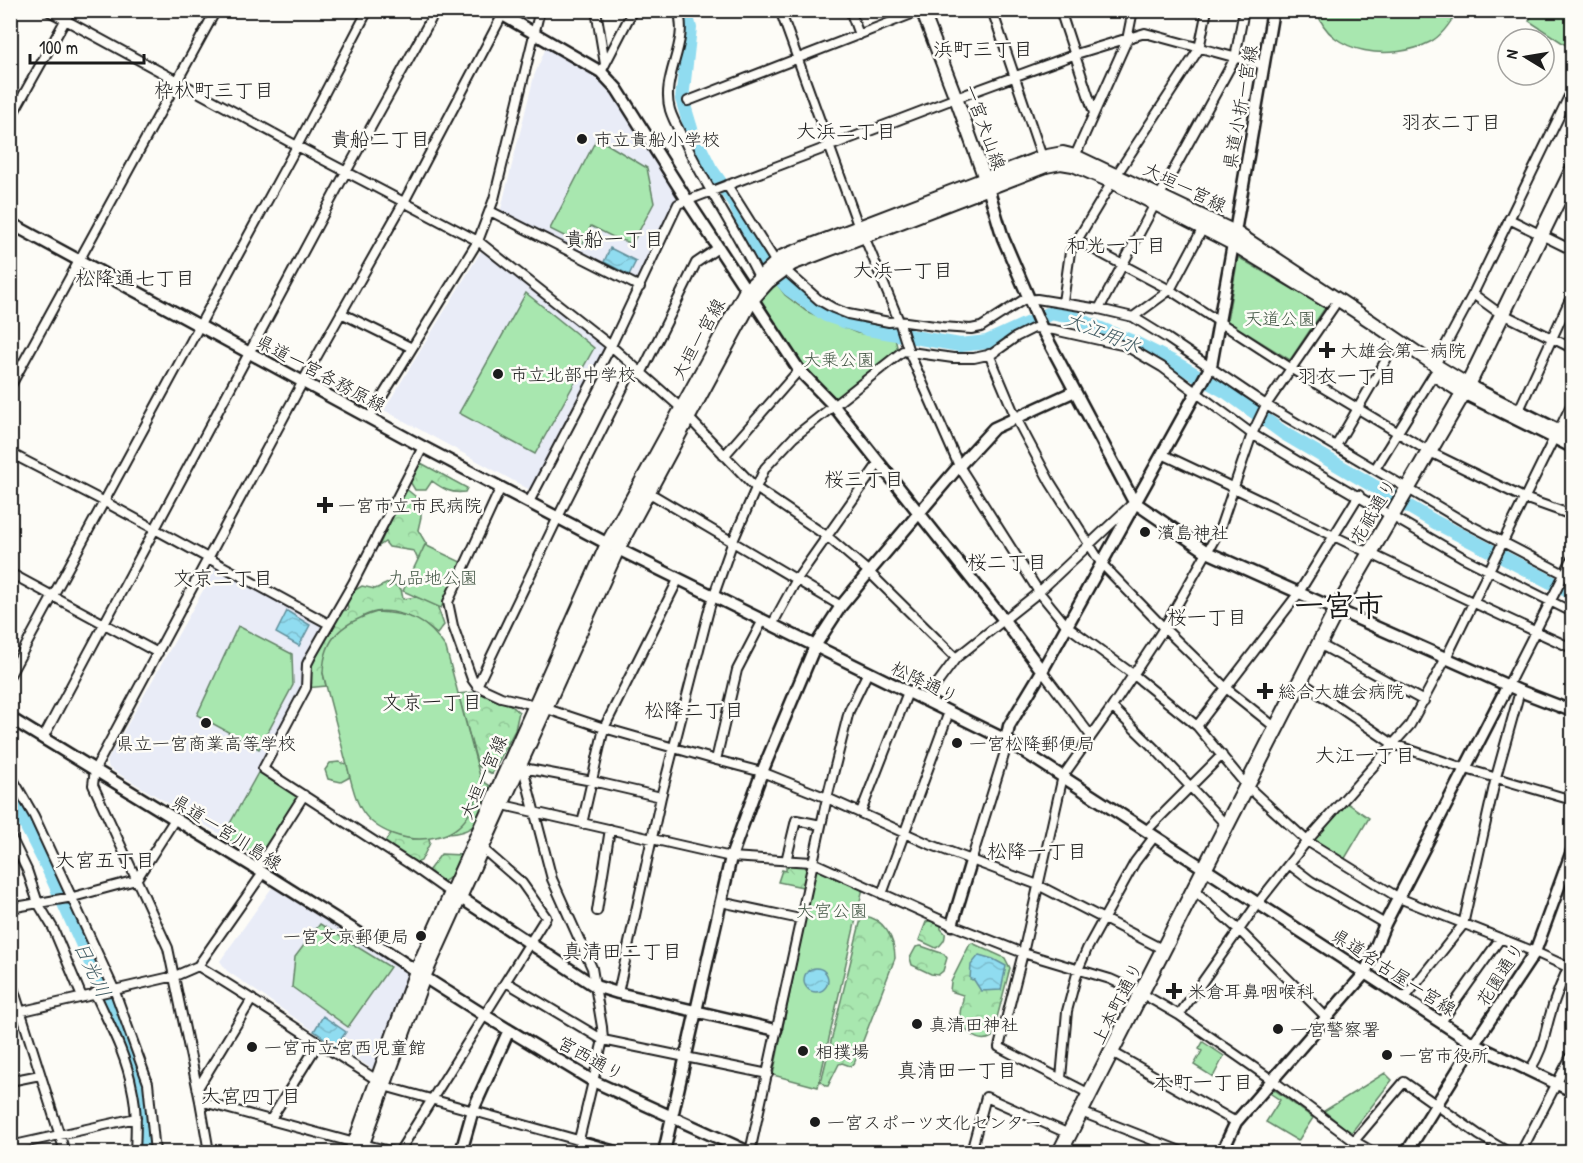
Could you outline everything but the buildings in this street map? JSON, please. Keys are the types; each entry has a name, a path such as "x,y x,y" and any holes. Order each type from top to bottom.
{"highway":[{"name":"花祇通り","path":"1204,869 1336,611 1466,389 1572,171"},
{"name":"上本町通り","path":"1060,1152 1204,869"}],"main road":[{"name":"一宮犬山線","path":"922,11 987,184"},
{"name":"大垣一宮線","path":"987,184 1042,157 1063,153 1075,156 1234,238 1369,320 1434,370"},
{"name":"大垣一宮線","path":"357,1148 420,974 613,546 749,295 762,278 778,267 783,256 862,232 987,184 1046,166 1061,163 1073,165 1115,178"},
{"name":"大垣一宮線","path":"1158,200 1203,228 1234,238 1394,346 1466,389"},
{"name":"大垣一宮線","path":"613,546 648,492 684,413"},
{"name":"大垣一宮線","path":"456,896 483,849 522,767 540,707"}],"street":[{"path":"47,10 478,242 611,346 684,413 756,488 828,537 869,572 956,658"},
{"path":"10,120 71,10"},
{"path":"10,387 216,10"},
{"path":"10,675 297,146 368,10"},
{"path":"43,738 346,172 436,10"},
{"path":"369,418 478,242 490,211 513,126 540,10"},
{"path":"596,10 603,68 799,370 834,406 1004,620 1091,736"},
{"path":"603,68 633,10"},
{"path":"678,10 681,20 681,36 669,88 670,110 694,163 762,278"},
{"path":"780,10 828,147 958,466 1039,592 1066,625 1134,675 1197,726 1246,785 1308,841 1399,898 1570,968 1551,1012 1546,1036 1537,1060 1530,1070"},
{"path":"850,10 859,35"},
{"path":"992,10 1042,157"},
{"path":"1060,10 1094,113"},
{"path":"1075,156 1127,40 1133,10"},
{"path":"1063,302 1070,252 1199,49 1207,10"},
{"path":"1099,309 1236,58 1244,10"},
{"name":"県道小折一宮線","path":"1006,740 1009,726 1042,671 1209,370 1273,10"},
{"path":"687,101 922,11"},
{"path":"208,1152 198,1088 168,948 93,784 95,770 303,381 404,202 500,12 534,34 603,68"},
{"path":"529,502 611,346 678,204 1076,54 1145,33 1263,65"},
{"path":"1375,469 1399,433 1434,370 1572,90"},
{"path":"987,184 1004,238 1040,325 1134,502 1207,552 1336,611 1520,691 1572,711"},
{"path":"726,185 778,267 819,300 833,308 864,318 960,329 981,327 1017,303 1031,302 1063,302 1133,318 1264,409 1336,446 1501,547 1566,577"},
{"path":"490,211 640,287"},
{"path":"1509,219 1572,250"},
{"name":"県道一宮各務原線","path":"10,223 423,447 613,546"},
{"path":"1133,318 1170,290 1203,228"},
{"path":"1076,240 1170,290 1292,369 1430,452 1524,498 1572,515"},
{"path":"641,374 696,263 718,248"},
{"path":"1473,294 1502,314 1572,348"},
{"path":"1519,410 1572,295"},
{"path":"1090,1094 999,1047 1063,776 1164,628 1219,531 1254,430 1264,409 1334,306"},
{"path":"341,313 412,348"},
{"path":"618,993 661,797 713,596 756,488 765,468 794,437 908,348 954,358 974,358 988,354 1040,325 1126,346 1162,367 1254,430 1359,495 1553,598 1572,612"},
{"path":"1336,446 1394,346"},
{"path":"988,354 1016,418 1050,482 1101,563 1226,688 1276,728"},
{"path":"477,686 633,368"},
{"path":"724,456 799,370"},
{"path":"1466,389 1519,410 1557,434 1572,447"},
{"path":"1466,389 1557,434 1572,437"},
{"path":"664,1152 731,857 762,772 815,646 841,606 958,466 994,428 1075,392"},
{"path":"1179,1015 1258,903 1308,841 1410,725 1446,658 1572,403"},
{"path":"423,447 353,583 308,664 306,688 263,769 596,986 776,1030"},
{"path":"10,453 329,624"},
{"path":"1162,454 1283,510 1368,554 1572,648"},
{"path":"716,760 737,670 797,579 878,464"},
{"path":"501,487 448,602 460,646 472,679 477,686 501,697 762,772 861,812 906,834 1038,885 1164,950"},
{"path":"648,492 841,606"},
{"path":"1197,726 1298,594 1359,495"},
{"path":"925,700 956,658 1039,592 1134,502"},
{"name":"松降通り","path":"613,546 1006,740 1204,869"},
{"path":"1222,1152 1236,1122 1365,973 1385,924 1553,598 1566,577 1572,559"},
{"path":"10,573 158,653"},
{"path":"582,824 604,728 678,580"},
{"path":"1319,644 1424,701"},
{"path":"750,1152 827,798 849,711 868,672"},
{"path":"1300,681 1393,744 1466,769 1572,800"},
{"path":"1404,999 1463,925 1496,777 1520,691"},
{"path":"861,812 908,692"},
{"path":"1112,707 1226,825"},
{"path":"882,894 949,712"},
{"name":"県道一宮川島線","path":"10,718 260,871 420,974"},
{"path":"952,925 1004,755 1006,740"},
{"path":"1061,1078 1066,1011 1078,970 1150,834 1190,786 1222,755"},
{"path":"576,1152 603,1040 596,986 592,968 552,879 522,767 661,797"},
{"path":"10,774 34,816 113,990 148,1083 155,1152"},
{"path":"10,1014 175,976 198,966 260,871 304,795"},
{"path":"503,805 731,857 812,862 952,925 1023,953 1110,979 1141,993 1179,1015 1354,1141 1373,1152"},
{"path":"10,908 71,897 136,880 175,819"},
{"path":"786,861 796,820 821,825"},
{"path":"597,911 610,830"},
{"path":"10,835 27,870 38,903 53,928 82,997"},
{"path":"399,1152 546,917 522,883 483,849"},
{"name":"花園通り","path":"1407,1152 1535,952 1572,851"},
{"path":"1290,865 1311,881 1385,924"},
{"name":"県道名古屋一宮線","path":"1204,869 1474,1044 1572,1091"},
{"path":"1194,890 1239,930 1326,1017"},
{"path":"721,902 800,919"},
{"path":"1441,1022 1500,939"},
{"path":"198,966 381,1083 621,1152"},
{"name":"宮西通り","path":"420,974 593,1081 750,1152"},
{"path":"10,978 65,1152"},
{"path":"506,982 603,1040 768,1074"},
{"path":"96,993 118,1042 132,1088 136,1118 135,1152"},
{"path":"198,1088 252,999"},
{"path":"460,1152 473,1110 509,1030"},
{"path":"271,1119 318,1044"},
{"path":"1112,1052 1236,1122"},
{"path":"1521,1152 1572,1054"},
{"path":"10,1081 40,1075"},
{"path":"1354,1141 1404,1082 1508,1152"},
{"path":"971,1152 986,1097 1069,1134"},
{"path":"200,1101 271,1119 357,1148 393,1152"},
{"path":"1081,1112 1183,1152"},
{"path":"10,1146 136,1118"}],"shaded area":[{"name":"市立貴船小学校","path":"548,43 580,59 610,86 681,192 637,283 500,213 534,76"},
{"name":"市立北部中学校","path":"483,248 605,345 532,491 384,410"},
{"name":"県立一宮商業高等学校","path":"219,562 327,619 303,663 303,686 259,770 265,861 109,768 107,761"},
{"path":"279,885 407,970 409,978 374,1070 227,971 220,961 273,886"}],"green space":[{"path":"1317,10 1457,11 1449,24 1430,42 1399,52 1382,52 1349,46 1335,38 1324,26"},
{"path":"1535,10 1572,11 1572,49 1556,39 1556,27 1538,27 1529,21"},
{"path":"597,138 647,168 654,203 632,244 591,226 582,245 550,229"},
{"name":"天道公園","path":"1238,257 1325,308 1290,360 1227,321"},
{"name":"大乗公園","path":"777,284 785,295 806,311 857,333 895,338 898,351 836,400 803,364 759,302"},
{"path":"526,293 594,348 535,454 459,413"},
{"path":"421,463 467,488 465,492 447,490 432,481 426,490 415,490 409,480"},
{"path":"405,488 421,501 418,530 431,552 418,560 414,551 389,547 385,542 379,546"},
{"name":"九品地公園","path":"425,545 463,563 441,608 403,591"},
{"path":"390,582 401,589 403,599 416,597 436,602 444,625 437,634 403,614 373,612 360,619 323,673 326,686 306,688 307,664 337,611 348,610 346,595 362,586 375,589"},
{"path":"377,612 399,614 425,624 446,648 481,780 468,816 455,829 436,837 415,839 383,829 366,816 357,801 351,783 323,673 324,660 327,649 338,632 355,621"},
{"path":"238,626 292,654 293,685 259,749 197,715"},
{"path":"476,692 501,697 519,712 515,730 492,774 478,766 458,694"},
{"path":"330,763 347,764 350,777 341,782 328,779 325,770"},
{"path":"259,771 302,796 265,861 223,836"},
{"path":"481,780 492,787 478,821 466,830 445,834 465,819 476,797"},
{"path":"1347,803 1369,818 1344,860 1312,840"},
{"path":"391,833 412,839 429,838 430,843 421,861 411,865 382,846"},
{"path":"441,854 462,855 452,876 440,884 425,875"},
{"path":"786,861 808,865 803,887 778,882 782,870 786,871"},
{"name":"大宮公園","path":"819,868 863,888 818,1087 773,1075 815,870"},
{"path":"864,916 883,925 893,944 895,958 854,1064 850,1066 839,1064 826,1086 821,1082 861,919"},
{"path":"931,920 941,923 941,929 945,933 943,942 936,948 919,940 926,922"},
{"path":"320,924 390,967 348,1027 292,987 295,957"},
{"path":"972,943 1005,958 1010,968 992,1037 986,1039 970,1034 962,1024 960,1014 963,995 950,991 951,982"},
{"path":"921,946 944,954 947,958 943,971 938,975 912,965 910,958 916,947"},
{"path":"1203,1042 1224,1056 1213,1077 1194,1065 1202,1051 1199,1049"},
{"path":"1385,1073 1392,1080 1351,1133 1324,1111"},
{"path":"1272,1088 1313,1118 1298,1141 1266,1122 1280,1100 1268,1092"}],"water":[{"path":"610,248 636,261 629,275 604,262"},
{"path":"287,611 310,625 299,646 276,633"},
{"path":"979,955 1006,966 1001,990 981,991 974,980 970,979 971,965"},
{"path":"816,968 824,972 828,980 824,988 816,992 808,988 804,980 808,972"},
{"path":"323,1016 346,1032 336,1046 314,1031"}],"waterway":[{"name":"大江用水","path":"685,10 690,28 682,99 692,132 710,168 734,202 756,251 789,289 826,315 868,329 960,345 987,342 1051,313 1072,317 1133,342 1175,363 1228,393 1285,434 1435,522 1572,593"},
{"name":"日光川","path":"10,794 48,868 123,1034 139,1075 147,1152"}],"place":[{"name":"市立貴船小学校","path":"582,139"},
{"name":"大雄会第一病院","path":"1327,350"},
{"name":"市立北部中学校","path":"498,374"},
{"name":"一宮市立市民病院","path":"325,505"},
{"name":"濱島神社","path":"1145,532"},
{"name":"総合大雄会病院","path":"1265,691"},
{"name":"県立一宮商業高等学校","path":"206,723"},
{"name":"一宮松降郵便局","path":"957,743"},
{"name":"一宮文京郵便局","path":"421,936"},
{"name":"米倉耳鼻咽喉科","path":"1174,991"},
{"name":"真清田神社","path":"917,1024"},
{"name":"一宮警察署","path":"1278,1029"},
{"name":"一宮市立宮西児童館","path":"252,1047"},
{"name":"相撲場","path":"803,1051"},
{"name":"一宮市役所","path":"1387,1055"},
{"name":"一宮スポーツ文化センター","path":"815,1122"}],"district":[{"name":"浜町三丁目","path":"983,48"},
{"name":"枠杁町三丁目","path":"214,89"},
{"name":"羽衣二丁目","path":"1451,121"},
{"name":"大浜二丁目","path":"846,130"},
{"name":"貴船二丁目","path":"380,138"},
{"name":"貴船一丁目","path":"614,238"},
{"name":"和光一丁目","path":"1116,244"},
{"name":"大浜一丁目","path":"903,269"},
{"name":"松降通七丁目","path":"135,277"},
{"name":"羽衣一丁目","path":"1347,375"},
{"name":"桜三丁目","path":"864,478"},
{"name":"桜二丁目","path":"1007,561"},
{"name":"文京二丁目","path":"223,577"},
{"name":"一宮市","path":"1339,605"},
{"name":"桜一丁目","path":"1207,616"},
{"name":"文京一丁目","path":"432,701"},
{"name":"松降二丁目","path":"694,709"},
{"name":"大江一丁目","path":"1365,754"},
{"name":"松降一丁目","path":"1037,850"},
{"name":"大宮五丁目","path":"105,859"},
{"name":"真清田二丁目","path":"622,950"},
{"name":"真清田一丁目","path":"957,1069"},
{"name":"本町一丁目","path":"1203,1081"},
{"name":"大宮四丁目","path":"251,1095"}]}
